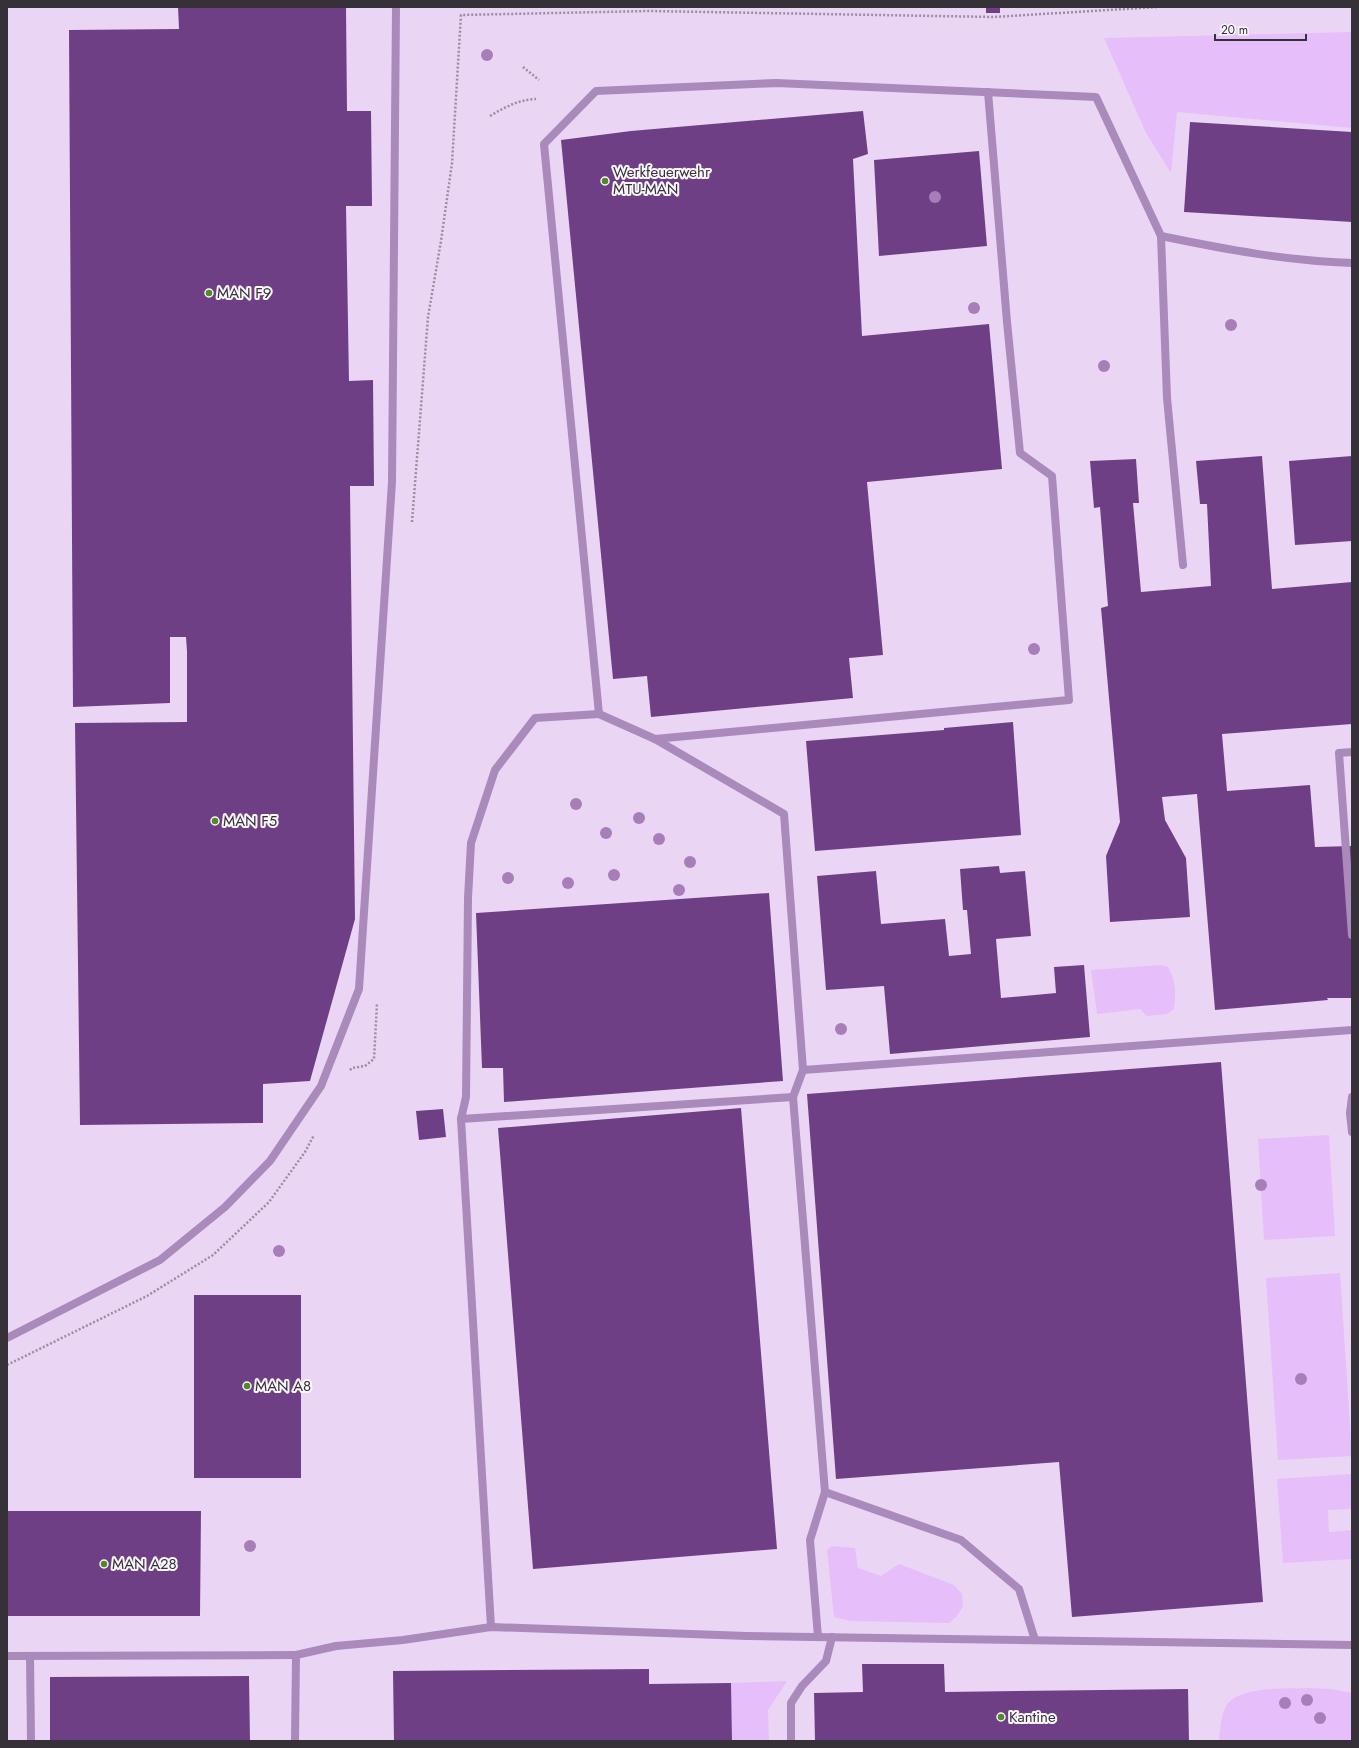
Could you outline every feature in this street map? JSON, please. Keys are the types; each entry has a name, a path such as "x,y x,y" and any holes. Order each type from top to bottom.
{"lane":[{"path":"7,1338 160,1260 225,1207 270,1161 321,1086 359,989 392,482 396,7"},
{"path":"598,714 544,144 596,91 776,83 1096,98 1161,236 1167,398 1183,565"},
{"path":"655,739 1069,700 1052,476 1020,453 1007,322 988,92"},
{"path":"1161,236 1216,248 1317,262 1352,263"},
{"path":"491,1627 461,1120 466,1097 468,898 471,842 495,770 535,718 598,714 655,739 784,814 803,1070 793,1097 825,1492 810,1540 818,1636"},
{"path":"1352,752 1339,753 1352,935"},
{"path":"803,1070 1352,1030"},
{"path":"461,1120 793,1097"},
{"path":"1352,1097 1352,1132"},
{"path":"825,1492 961,1540 1019,1589 1035,1640"},
{"path":"7,1656 296,1655 336,1646 403,1640 491,1627 832,1637 1352,1644"},
{"path":"791,1741 791,1703 802,1686 826,1661 832,1637"},
{"path":"294,1741 296,1655"},
{"path":"30,1656 31,1741"}],"path":[{"path":"412,523 428,317 452,163 461,15 650,9 993,17 1158,7"},
{"path":"523,67 539,80"},
{"path":"490,116 511,104 524,100 536,99"},
{"path":"349,1071 352,1068 365,1066 374,1060 377,998"},
{"path":"7,1365 147,1296 213,1255 269,1202 305,1152 316,1131"}],"shaded area":[{"path":"7,7 1352,7 1352,1741 7,1741"},
{"path":"1352,32 1352,128 1177,112 1171,173 1146,133 1104,38"},
{"path":"1161,965 1168,967 1173,977 1175,992 1174,1009 1167,1014 1147,1016 1140,1009 1097,1014 1091,970"},
{"path":"1329,1135 1335,1236 1264,1240 1258,1139"},
{"path":"1340,1273 1352,1456 1278,1460 1266,1278"},
{"path":"1352,1474 1352,1509 1328,1510 1329,1532 1352,1530 1352,1559 1283,1563 1277,1479"},
{"path":"832,1546 855,1548 858,1568 881,1576 899,1564 954,1585 962,1594 963,1606 957,1616 949,1623 850,1621 834,1617 827,1550"},
{"path":"787,1681 768,1710 769,1741 648,1741 732,1740 731,1683"},
{"path":"1308,1688 1331,1689 1352,1693 1352,1741 1219,1741 1221,1721 1224,1711 1228,1703 1235,1698 1254,1691"}],"building":[{"name":"MAN F9","path":"178,7 346,7 347,111 371,111 372,206 346,206 349,381 373,380 374,486 350,486 355,919 310,1081 263,1084 263,1123 80,1125 75,723 187,722 187,651 186,637 170,637 170,703 73,707 69,30 179,29"},
{"path":"986,7 1000,7 1000,13 986,13"},
{"path":"863,111 868,154 853,159 862,336 989,324 1002,469 867,482 883,655 849,658 853,698 651,717 647,676 613,679 561,140 631,131"},
{"path":"1190,122 1352,132 1352,222 1184,212"},
{"path":"979,151 987,246 879,256 874,160"},
{"path":"1262,456 1272,589 1352,582 1352,724 1222,734 1227,791 1310,785 1315,847 1352,846 1352,998 1327,998 1328,1000 1215,1010 1197,794 1162,797 1165,820 1186,858 1190,917 1110,922 1106,856 1120,822 1101,608 1108,606 1100,507 1094,508 1090,461 1136,459 1139,503 1133,503 1141,592 1211,586 1207,504 1200,504 1196,461"},
{"path":"1352,456 1352,541 1295,545 1289,461"},
{"path":"1013,722 1021,835 815,851 806,741 944,730 944,728"},
{"path":"999,866 1000,873 1025,871 1031,936 996,939 1001,998 1056,993 1054,967 1084,965 1090,1037 890,1054 884,986 826,990 817,876 876,871 881,924 945,919 949,956 971,954 967,910 963,910 960,869"},
{"path":"769,893 783,1081 504,1102 503,1068 482,1068 476,913"},
{"path":"1221,1062 1263,1602 1072,1617 1059,1462 836,1479 807,1094"},
{"path":"741,1108 777,1549 533,1569 498,1128"},
{"path":"443,1109 446,1137 419,1140 416,1111"},
{"name":"MAN A8","path":"194,1295 301,1295 301,1478 194,1478"},
{"name":"MAN A28","path":"7,1511 201,1511 200,1616 7,1616"},
{"name":"Kantine","path":"862,1664 944,1664 945,1692 1188,1689 1189,1741 815,1741 814,1693 863,1692"},
{"path":"649,1669 649,1684 731,1683 732,1740 394,1741 393,1671"},
{"path":"249,1676 250,1741 50,1741 50,1677"}],"place":[{"name":"Werkfeuerwehr MTU-MAN","path":"605,181"},
{"name":"MAN F9","path":"209,293"},
{"name":"MAN F5","path":"215,821"},
{"name":"MAN A8","path":"247,1386"},
{"name":"MAN A28","path":"104,1564"},
{"name":"Kantine","path":"1001,1717"}]}
